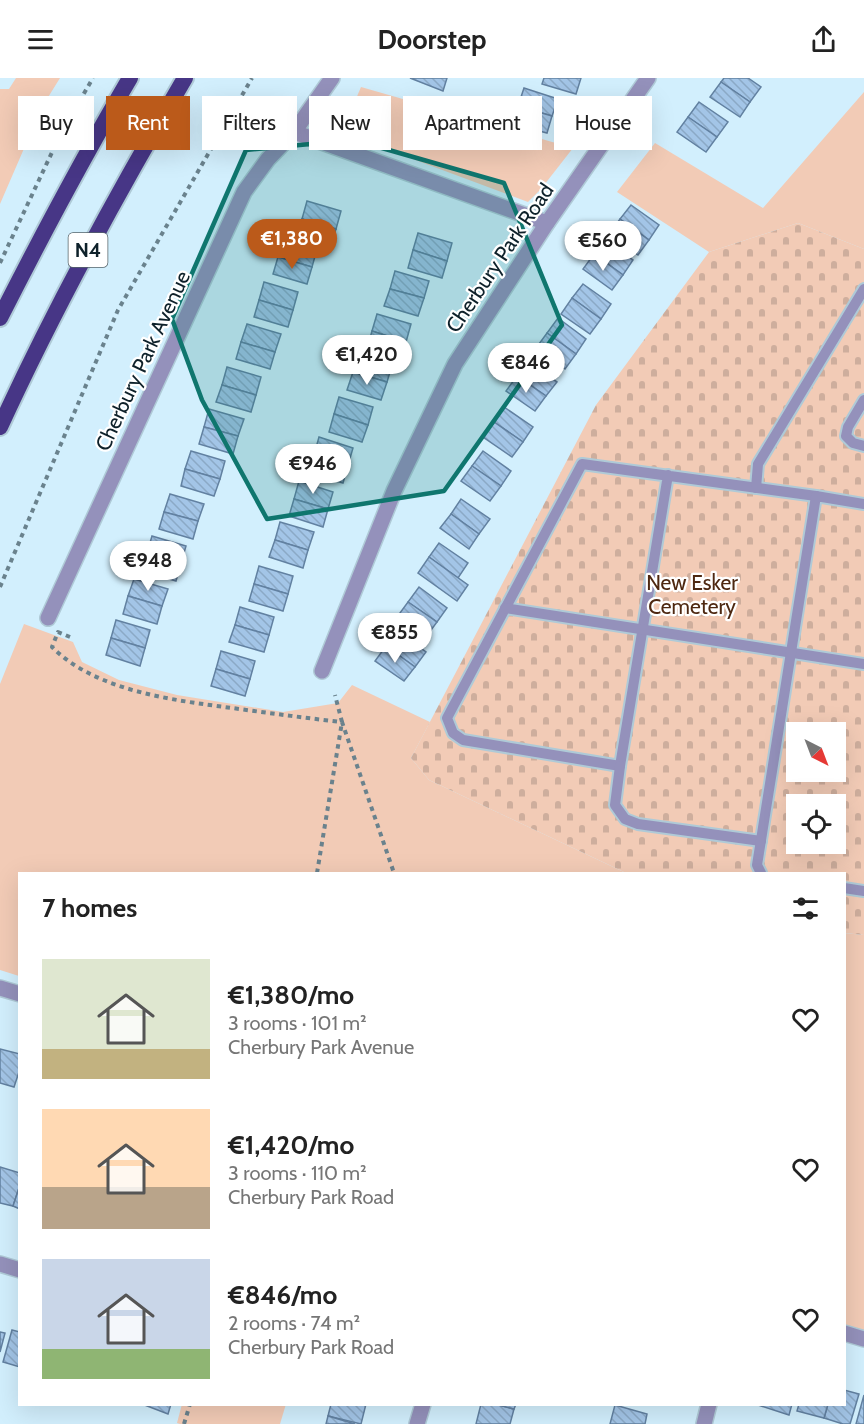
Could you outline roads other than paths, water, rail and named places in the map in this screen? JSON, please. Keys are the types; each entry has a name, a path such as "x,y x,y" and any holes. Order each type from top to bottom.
{"highway":[{"name":"N4","path":"0,318 83,160 130,78"},
{"name":"N4","path":"0,427 73,279 142,151 185,78"}],"street":[{"name":"Cherbury Park Avenue","path":"297,128 332,78"},
{"name":"Cherbury Park Road","path":"322,671 394,491 454,364 547,223 648,78"},
{"path":"297,133 547,223"},
{"name":"Cherbury Park Avenue","path":"48,618 244,192 277,150"},
{"path":"0,988 18,993"},
{"path":"0,1264 18,1269"},
{"path":"846,1334 864,1339"},
{"path":"417,1424 422,1406"},
{"path":"704,1424 708,1406"}],"lane":[{"path":"756,488 758,464 763,454 864,289"},
{"path":"864,400 848,427 846,436 853,443 864,446"},
{"path":"620,766 462,740 453,734 447,718 582,464 864,504"},
{"path":"668,475 615,805 625,819 638,824 761,841"},
{"path":"760,872 757,865 816,496"},
{"path":"505,608 864,664"},
{"path":"846,888 864,891"}],"park label":[{"name":"New Esker Cemetery","path":"692,595"}]}
